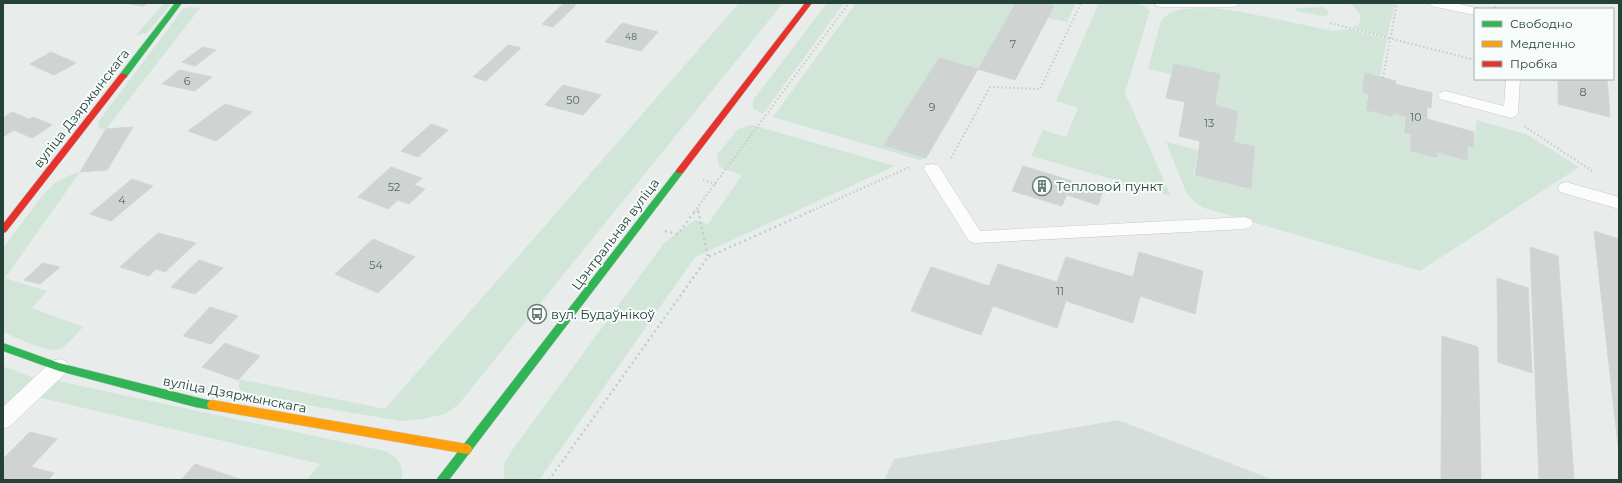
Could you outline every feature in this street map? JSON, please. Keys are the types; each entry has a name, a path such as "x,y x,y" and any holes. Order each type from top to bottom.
{"street":[{"name":"вуліца Дзяржынскага","path":"3,230 179,3"},
{"name":"Цэнтральная вуліца","path":"442,480 809,3"},
{"name":"вуліца Дзяржынскага","path":"3,347 59,367 194,402 466,449"}],"lane":[{"path":"1161,3 1232,3"},
{"path":"1436,3 1474,11"},
{"path":"1445,96 1511,113 1513,80"},
{"path":"932,169 974,238 1245,223"},
{"path":"1566,188 1619,203"},
{"path":"3,420 59,367"}],"path":[{"path":"708,257 698,208 849,3"},
{"path":"950,160 990,87 1040,89 1081,3"},
{"path":"1383,78 1398,3"},
{"path":"1330,23 1474,60"},
{"path":"1554,80 1558,81"},
{"path":"1524,126 1592,171"},
{"path":"549,480 708,257 915,165"}],"shaded area":[{"path":"1118,420 1274,480 884,480 894,459"}],"green space":[{"path":"164,3 172,3 147,33 136,35"},
{"path":"739,3 783,3 458,405 445,414 422,419 400,421 243,394 239,388 239,379 385,409"},
{"path":"827,3 844,3 763,114 753,109 753,100"},
{"path":"856,3 1016,3 926,158 920,160 773,117"},
{"path":"1043,3 1076,3 1067,22 1047,18 1053,6"},
{"path":"1099,3 1139,3 1150,10 1125,93 1171,196 1031,156 1043,130 1066,137 1078,108 1056,101"},
{"path":"1350,3 1395,4 1387,37 1351,27 1358,25 1360,21 1360,14"},
{"path":"190,7 200,8 106,129 101,129 98,126 98,122 183,9"},
{"path":"1323,7 1329,12 1328,15 1323,16 1296,11 1296,8"},
{"path":"1192,8 1214,8 1242,12 1333,31 1349,29 1387,39 1380,76 1365,73 1361,92 1368,94 1366,110 1393,118 1394,114 1405,117 1403,132 1410,134 1409,151 1437,159 1438,153 1469,162 1469,147 1475,148 1476,120 1526,134 1579,167 1420,271 1204,208 1196,203 1186,192 1166,142 1198,150 1193,175 1251,190 1256,147 1235,142 1239,110 1216,105 1220,74 1174,64 1171,74 1148,69 1161,21 1166,16 1178,10"},
{"path":"750,125 895,166 695,257 539,480 504,480 504,464 513,449 664,243 695,220 708,224 742,175 719,167 717,155 738,129"},
{"path":"80,172 5,278 47,291 32,308 83,327 60,349 48,349 3,332 3,248 42,196 54,184 68,176"},
{"path":"3,366 34,378 3,407"},
{"path":"58,381 385,451 400,462 402,469 402,480 306,480 320,464 37,397 49,384"}],"building":[{"path":"125,3 148,3 143,6"},
{"path":"564,3 576,5 553,27 542,24"},
{"path":"1016,3 1043,3 1054,6 1015,80 978,69"},
{"path":"622,23 658,32 641,51 605,42"},
{"path":"508,45 521,48 486,81 473,77"},
{"path":"203,47 216,50 195,66 182,62"},
{"path":"51,52 76,63 54,75 30,64"},
{"path":"939,58 978,69 926,158 884,145"},
{"path":"1174,64 1220,74 1215,105 1238,111 1234,142 1255,147 1251,189 1195,175 1200,141 1179,136 1185,102 1166,98"},
{"path":"179,70 212,77 195,91 162,84"},
{"path":"1365,73 1396,81 1395,84 1432,93 1431,108 1427,107 1427,119 1474,132 1474,148 1468,146 1468,161 1437,152 1437,158 1410,151 1411,134 1404,132 1406,117 1393,113 1393,117 1366,110 1369,94 1362,92"},
{"path":"1558,80 1607,80 1610,117 1558,104"},
{"path":"563,85 601,95 583,115 545,105"},
{"path":"225,104 252,112 216,141 188,131"},
{"path":"12,112 29,119 33,117 52,125 32,138 14,130 3,137 3,127 5,126 3,125 3,118"},
{"path":"431,124 448,130 418,157 401,151"},
{"path":"133,127 107,170 80,172 106,129"},
{"name":"Тепловой пункт","path":"1023,166 1072,181 1062,206 1012,191"},
{"path":"391,167 422,178 414,185 425,189 409,204 398,200 388,209 358,197"},
{"path":"132,179 153,186 111,221 90,214"},
{"path":"1072,182 1103,191 1098,205 1067,195"},
{"path":"1594,231 1619,239 1619,454"},
{"path":"158,233 196,243 165,272 156,269 149,276 120,267"},
{"path":"373,239 415,257 378,293 335,274"},
{"path":"1530,247 1558,256 1574,480 1539,480"},
{"path":"1139,252 1203,271 1195,314 1140,296 1133,323 1066,301 1057,328 993,306 981,335 911,311 931,267 989,286 998,264 1057,282 1066,257 1133,277"},
{"path":"199,260 223,268 195,294 171,287"},
{"path":"43,263 60,267 40,284 24,280"},
{"path":"1497,278 1528,288 1532,373 1498,362"},
{"path":"210,307 238,316 211,344 183,336"},
{"path":"1442,336 1478,347 1481,480 1441,480"},
{"path":"225,343 260,356 238,380 202,367"},
{"path":"30,432 57,439 31,467 54,473 48,480 3,480 3,459"},
{"path":"195,464 242,480 181,480"}],"traffic: fast":[{"path":"123,76 179,3"},
{"path":"442,480 680,171"},
{"path":"3,347 59,367 212,405"}],"traffic: slow":[{"path":"212,405 467,449"}],"traffic: jam":[{"path":"680,171 809,3"},
{"path":"3,230 123,76"}],"place":[{"name":"Тепловой пункт","path":"1042,186"},
{"name":"вул. Будаўнікоў","path":"537,314"}]}
